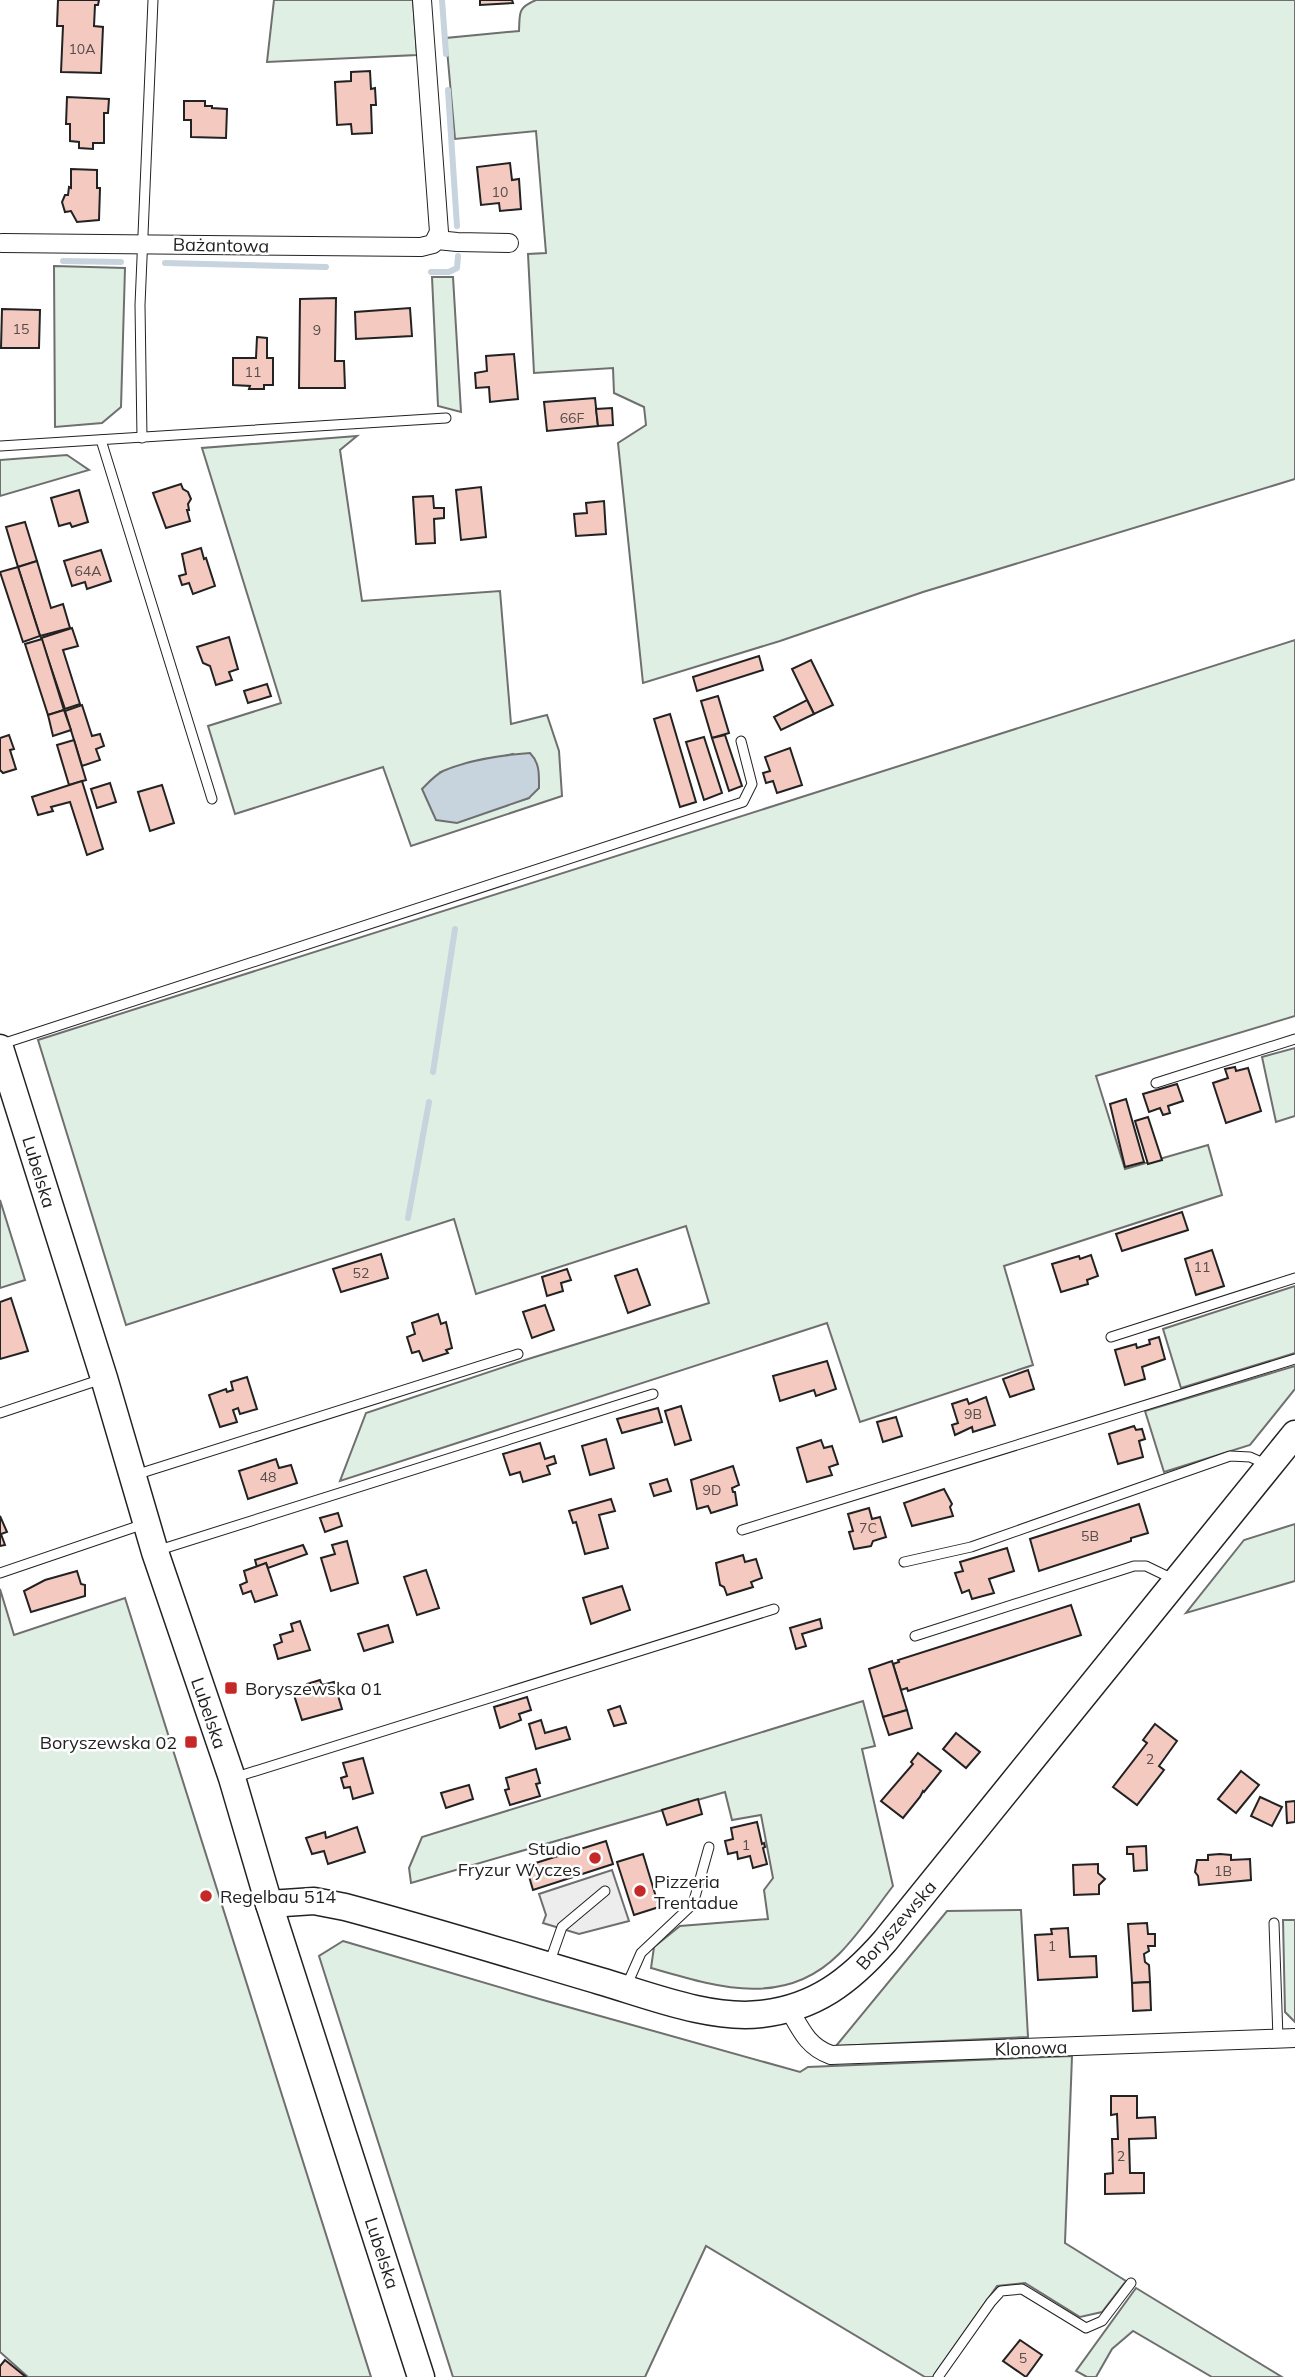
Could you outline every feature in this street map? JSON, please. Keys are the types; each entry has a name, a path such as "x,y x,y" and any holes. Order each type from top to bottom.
{"main road":[{"name":"Lubelska","path":"0,1046 104,1378 155,1552 232,1778 269,1904 421,2377"},
{"name":"Boryszewska","path":"269,1904 288,1901 328,1902 625,1989 721,2012 758,2015 789,2009 822,1996 844,1983 865,1963 1295,1434"}],"street":[{"path":"422,0 439,232 437,240"},
{"name":"Bażantowa","path":"2,243 421,247 437,240 509,243"},
{"name":"Klonowa","path":"789,2009 808,2042 831,2055 1287,2038"}],"lane":[{"path":"142,438 140,305 153,0"},
{"path":"0,446 446,418"},
{"path":"101,440 212,799"},
{"path":"0,1046 743,802 752,784 741,741"},
{"path":"1156,1083 1295,1039"},
{"path":"1111,1337 1295,1278"},
{"path":"133,1476 518,1354"},
{"path":"742,1530 1295,1359"},
{"path":"0,1413 104,1378"},
{"path":"155,1552 653,1394"},
{"path":"904,1562 971,1547 1230,1455 1250,1457 1270,1466"},
{"path":"0,1573 147,1523"},
{"path":"915,1636 1134,1566 1146,1566 1176,1581"},
{"path":"232,1778 774,1609"},
{"path":"625,1989 641,1953 693,1904 709,1847"},
{"path":"548,1966 562,1927 605,1891"},
{"path":"1274,1923 1287,2038"},
{"path":"938,2377 990,2302 1001,2291 1021,2290 1086,2328 1102,2320 1131,2283"}],"green space":[{"path":"274,0 413,0 417,55 267,62"},
{"path":"536,0 1295,0 1295,479 923,592 780,641 643,683 618,443 646,425 644,407 614,393 613,368 534,373 528,254 546,253 536,131 455,139 446,38 519,31 521,12 525,6"},
{"path":"54,266 125,268 121,407 102,423 55,427"},
{"path":"432,277 453,277 461,412 438,406"},
{"path":"357,436 340,450 362,601 500,591 511,724 547,715 559,751 562,796 411,846 383,767 235,814 208,726 281,703 202,448","holes":["513,754 529,798 485,812 441,772"]},
{"path":"67,455 89,470 0,496 0,460"},
{"path":"1295,640 1295,1016 1096,1076 1125,1169 1208,1145 1222,1195 1004,1266 1033,1365 860,1422 827,1323 340,1481 366,1413 709,1303 686,1226 476,1294 454,1219 126,1325 38,1040"},
{"path":"1295,1048 1295,1116 1276,1122 1262,1057"},
{"path":"0,1200 25,1280 0,1288"},
{"path":"1295,1286 1295,1353 1181,1388 1163,1329"},
{"path":"1295,1366 1295,1389 1250,1445 1164,1472 1145,1411"},
{"path":"1295,1524 1295,1581 1186,1613 1244,1540"},
{"path":"0,1589 14,1635 125,1598 371,2377 28,2377 0,2352"},
{"path":"863,1701 875,1746 862,1749 893,1886 839,1954 818,1971 796,1982 773,1988 749,1989 700,1982 651,1968 654,1947 680,1926 768,1919 764,1890 773,1878 761,1815 732,1820 725,1792 411,1883 409,1868 422,1837"},
{"path":"1021,1910 1028,2037 836,2046 947,1911"},
{"path":"1283,1920 1295,1920 1295,2022 1285,2012"},
{"path":"343,1941 800,2072 808,2067 1072,2056 1065,2243 1126,2281 1102,2312 1080,2317 1025,2283 997,2286 933,2377 925,2377 706,2246 645,2377 453,2377 319,1956"},
{"path":"1136,2288 1282,2377 1212,2377 1133,2331 1112,2349 1096,2377 1087,2377 1076,2371"}],"shaded area":[{"path":"530,753 537,765 539,788 529,798 457,823 436,820 422,789 437,775 475,761"},
{"path":"612,1870 629,1921 579,1934 543,1923 546,1915 539,1894"}],"building":[{"path":"58,0 99,0 98,5 95,5 94,26 103,27 101,73 61,72 63,26 57,26"},
{"path":"480,0 512,0 513,3 480,5"},
{"path":"370,71 371,89 375,88 376,105 371,105 372,133 352,134 351,124 337,125 335,82 351,81 351,72"},
{"path":"67,97 109,99 108,113 104,113 104,143 93,143 93,149 79,148 79,142 70,141 70,124 66,124"},
{"path":"184,101 205,101 205,106 227,109 226,138 191,137 191,120 184,120"},
{"path":"510,163 512,180 519,179 521,209 500,211 499,203 481,205 477,167"},
{"path":"71,169 97,170 97,188 100,188 99,220 77,222 71,211 65,212 62,202 65,195 68,195 69,187 71,188"},
{"path":"336,298 335,361 344,361 345,388 299,388 300,299"},
{"path":"410,308 412,336 356,339 355,312"},
{"path":"2,309 40,310 39,348 1,348"},
{"path":"257,337 267,338 267,358 273,358 273,385 264,385 264,389 249,389 250,386 233,385 233,358 256,358"},
{"path":"514,354 518,399 490,402 489,387 476,388 475,373 487,371 486,356"},
{"path":"595,398 598,426 547,431 544,402"},
{"path":"612,408 613,425 598,426 596,409"},
{"path":"181,484 191,499 187,510 190,521 166,528 153,493"},
{"path":"481,487 486,537 461,540 456,490"},
{"path":"79,490 88,522 72,527 70,523 59,526 51,498"},
{"path":"433,496 434,508 444,508 444,518 434,519 435,543 416,544 413,497"},
{"path":"604,501 606,534 576,536 574,514 587,513 586,503"},
{"path":"25,522 37,561 18,567 6,527"},
{"path":"201,548 215,586 193,594 189,583 182,585 179,576 186,574 182,554"},
{"path":"101,550 111,581 87,589 85,582 72,586 64,561"},
{"path":"37,561 51,608 63,604 70,628 40,636 18,567"},
{"path":"18,567 40,636 23,642 0,572"},
{"path":"72,628 78,646 63,650 80,704 65,709 41,638"},
{"path":"229,637 238,669 229,672 232,680 216,685 210,666 203,663 197,647"},
{"path":"42,639 64,710 48,715 25,644"},
{"path":"759,656 763,670 697,691 693,677"},
{"path":"811,660 833,705 814,714 792,669"},
{"path":"267,684 271,696 248,703 244,691"},
{"path":"718,696 729,733 712,738 701,701"},
{"path":"807,700 814,714 781,730 774,717"},
{"path":"82,705 92,736 100,734 104,746 96,749 100,760 82,766 65,711"},
{"path":"64,710 71,730 53,736 48,715"},
{"path":"670,714 696,802 680,807 654,719"},
{"path":"9,735 16,769 3,773 0,770 0,738"},
{"path":"725,735 742,786 729,791 712,738"},
{"path":"704,737 722,793 704,800 686,742"},
{"path":"74,740 86,780 69,785 57,745"},
{"path":"790,748 802,785 777,793 773,781 766,783 763,773 770,771 765,757"},
{"path":"82,781 103,849 87,855 70,802 51,807 53,811 38,815 32,797"},
{"path":"110,783 116,802 97,808 91,789"},
{"path":"162,785 174,823 150,831 138,792"},
{"path":"1235,1067 1236,1071 1248,1068 1261,1111 1226,1123 1213,1083 1228,1078 1225,1069"},
{"path":"1177,1084 1183,1101 1168,1106 1170,1113 1163,1115 1160,1108 1149,1112 1143,1094"},
{"path":"1126,1099 1144,1162 1125,1167 1110,1104"},
{"path":"1148,1117 1162,1160 1148,1164 1135,1121"},
{"path":"1182,1212 1188,1230 1122,1251 1116,1234"},
{"path":"1212,1250 1224,1286 1196,1295 1185,1259"},
{"path":"381,1254 388,1278 341,1292 333,1269"},
{"path":"1091,1255 1098,1276 1087,1280 1088,1284 1061,1292 1052,1264"},
{"path":"567,1269 571,1280 561,1283 563,1291 547,1296 542,1277"},
{"path":"637,1269 650,1305 628,1313 615,1276"},
{"path":"11,1298 28,1351 0,1359 0,1302"},
{"path":"545,1305 554,1330 532,1338 523,1312"},
{"path":"438,1314 441,1324 446,1322 452,1348 446,1350 448,1353 423,1361 419,1351 412,1353 407,1337 415,1334 412,1323"},
{"path":"1159,1337 1165,1359 1142,1367 1145,1379 1125,1385 1115,1350 1136,1344 1137,1348 1150,1344 1149,1340"},
{"path":"827,1361 836,1389 816,1396 814,1390 780,1401 773,1376"},
{"path":"1028,1370 1034,1389 1010,1397 1003,1379"},
{"path":"247,1377 257,1409 240,1414 238,1408 233,1410 237,1422 220,1427 209,1395 226,1389 227,1392 233,1390 231,1382"},
{"path":"986,1397 995,1425 973,1432 972,1427 955,1435 952,1425 958,1423 952,1404 967,1399 969,1404"},
{"path":"681,1406 691,1440 675,1445 665,1411"},
{"path":"658,1408 662,1422 622,1433 617,1419"},
{"path":"896,1417 902,1436 883,1442 877,1422"},
{"path":"1134,1426 1136,1430 1142,1429 1145,1439 1139,1441 1143,1457 1118,1464 1109,1434"},
{"path":"606,1439 614,1468 590,1475 582,1446"},
{"path":"821,1440 824,1448 832,1446 838,1464 829,1467 832,1475 807,1482 797,1448"},
{"path":"540,1443 545,1459 554,1456 556,1463 547,1466 550,1474 523,1482 520,1472 510,1475 503,1454"},
{"path":"276,1459 279,1468 291,1465 297,1483 248,1499 239,1471"},
{"path":"733,1466 739,1485 732,1488 737,1505 711,1513 708,1506 697,1509 691,1480"},
{"path":"667,1479 671,1491 654,1496 650,1484"},
{"path":"944,1489 952,1504 950,1507 953,1516 912,1526 904,1503"},
{"path":"611,1499 615,1511 599,1515 608,1548 585,1554 576,1522 573,1523 569,1511"},
{"path":"1139,1504 1148,1533 1039,1571 1030,1539"},
{"path":"869,1508 872,1519 880,1517 886,1537 873,1541 871,1546 854,1549 848,1514"},
{"path":"338,1513 342,1526 325,1532 320,1518"},
{"path":"0,1516 7,1532 1,1534 5,1545 0,1546"},
{"path":"347,1541 358,1583 331,1591 321,1558 335,1554 332,1545"},
{"path":"303,1545 307,1554 268,1568 266,1563 257,1567 255,1560"},
{"path":"1007,1548 1014,1571 989,1579 994,1593 972,1599 969,1590 962,1593 955,1573 963,1571 960,1562"},
{"path":"743,1555 745,1562 756,1559 762,1578 751,1582 753,1587 727,1595 724,1587 720,1585 716,1563"},
{"path":"266,1563 277,1595 255,1602 251,1591 243,1594 240,1585 247,1582 244,1571"},
{"path":"426,1570 439,1608 417,1615 404,1577"},
{"path":"77,1571 81,1584 85,1585 85,1596 31,1612 24,1591 45,1580"},
{"path":"622,1586 630,1610 591,1624 583,1598"},
{"path":"1071,1605 1081,1635 908,1691 907,1688 901,1690 893,1664 899,1662 898,1660"},
{"path":"820,1619 822,1628 802,1634 806,1646 796,1649 790,1628"},
{"path":"300,1621 310,1650 278,1659 274,1645 282,1642 280,1635 293,1631 291,1624"},
{"path":"388,1625 393,1642 364,1651 358,1634"},
{"path":"892,1661 907,1710 883,1717 869,1669"},
{"path":"320,1680 322,1685 334,1682 342,1709 302,1720 294,1695 308,1690 307,1684"},
{"path":"527,1697 531,1710 519,1714 521,1720 500,1728 494,1707"},
{"path":"620,1706 626,1723 614,1726 608,1710"},
{"path":"907,1710 912,1728 889,1735 883,1717"},
{"path":"541,1720 545,1733 566,1727 570,1739 536,1749 529,1724"},
{"path":"1155,1724 1177,1741 1159,1766 1164,1770 1137,1805 1113,1787 1147,1743 1143,1740"},
{"path":"956,1733 980,1752 966,1768 943,1749"},
{"path":"918,1753 941,1771 903,1818 881,1801 913,1764 911,1762"},
{"path":"363,1758 373,1793 353,1799 350,1787 344,1788 341,1778 347,1776 343,1763"},
{"path":"536,1769 540,1783 536,1784 540,1796 510,1805 505,1790 509,1789 506,1778"},
{"path":"1241,1771 1259,1785 1236,1813 1218,1799"},
{"path":"469,1785 473,1799 446,1808 441,1793"},
{"path":"1260,1797 1282,1807 1272,1826 1251,1816"},
{"path":"698,1799 702,1814 667,1825 662,1810"},
{"path":"1295,1801 1295,1822 1287,1823 1286,1802"},
{"path":"757,1822 767,1864 753,1868 750,1856 738,1859 737,1852 728,1854 725,1841 733,1839 731,1828"},
{"path":"357,1827 365,1852 328,1864 324,1851 312,1854 306,1838 325,1832 326,1838"},
{"path":"606,1841 613,1864 533,1890 526,1866"},
{"path":"1146,1846 1147,1870 1134,1871 1133,1854 1127,1854 1127,1847"},
{"path":"643,1854 659,1907 634,1915 617,1862"},
{"path":"1208,1855 1231,1855 1231,1860 1250,1859 1251,1880 1199,1885 1195,1872 1197,1860 1208,1860"},
{"path":"1098,1864 1098,1873 1105,1879 1099,1885 1099,1894 1074,1895 1073,1865"},
{"path":"1147,1923 1148,1934 1155,1934 1155,1946 1148,1946 1149,1951 1144,1954 1145,1962 1149,1965 1150,1982 1132,1983 1128,1924"},
{"path":"1068,1928 1070,1957 1096,1956 1097,1977 1038,1980 1035,1935 1052,1934 1051,1929"},
{"path":"1150,1982 1151,2010 1133,2011 1132,1983"},
{"path":"1111,2096 1137,2096 1137,2118 1155,2117 1156,2138 1129,2139 1130,2173 1144,2173 1144,2193 1105,2194 1105,2174 1113,2173 1112,2139 1118,2139 1117,2114 1111,2115"},
{"path":"1020,2340 1042,2355 1026,2377 1003,2361"},
{"path":"5,2360 26,2377 0,2377 0,2366"}],"waterway":[{"path":"442,0 446,54"},
{"path":"448,90 457,226"},
{"path":"431,272 449,272 457,268 458,256"},
{"path":"63,261 121,262"},
{"path":"165,263 326,267"},
{"path":"433,1072 455,929"},
{"path":"408,1218 429,1102"}],"place":[{"name":"Boryszewska 01","path":"231,1688"},
{"name":"Boryszewska 02","path":"191,1742"},
{"name":"Studio Fryzur Wyczes","path":"595,1858"},
{"name":"Pizzeria Trentadue","path":"640,1891"},
{"name":"Regelbau 514","path":"206,1896"}]}
